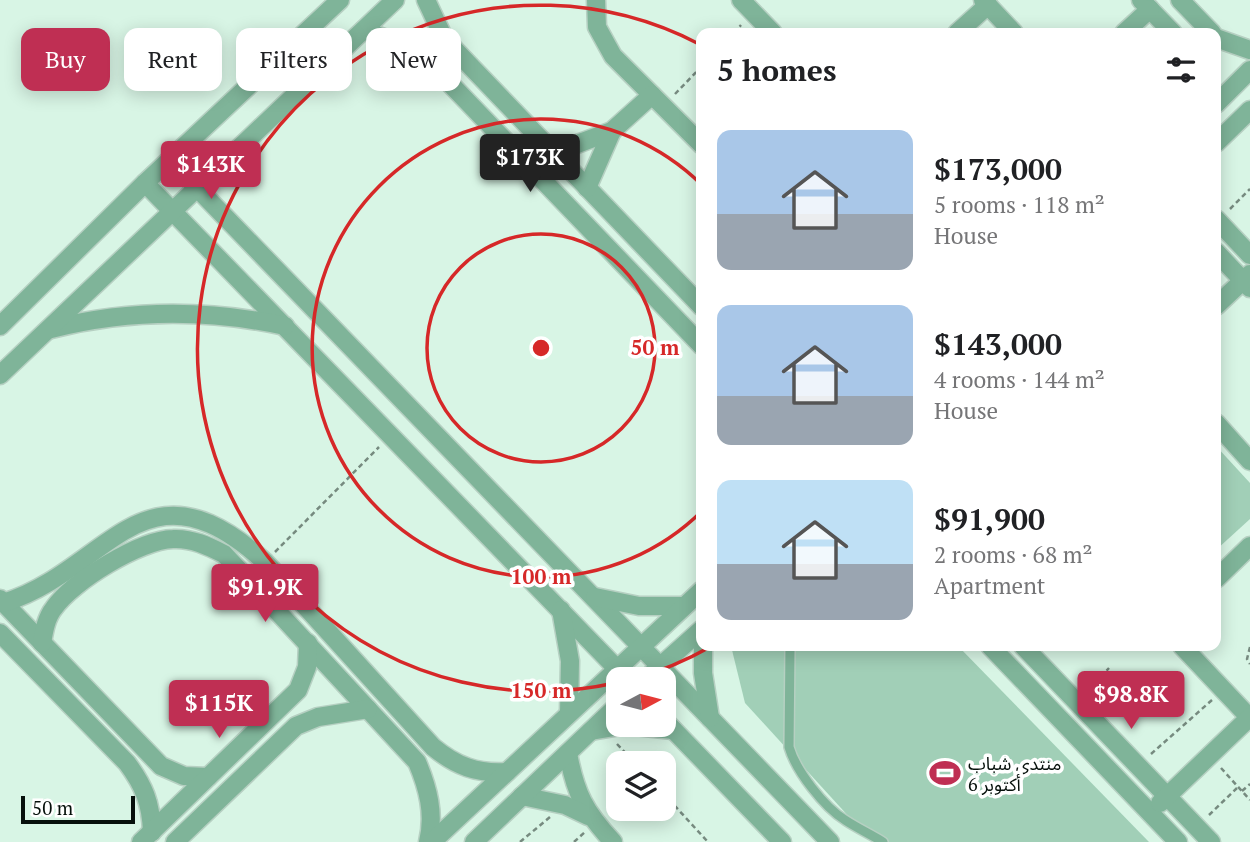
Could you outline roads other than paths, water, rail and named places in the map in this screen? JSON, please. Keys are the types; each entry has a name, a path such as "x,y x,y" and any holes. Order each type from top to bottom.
{"street":[{"path":"0,326 145,183 340,0"},
{"path":"0,376 395,0"},
{"path":"426,0 439,28"},
{"path":"596,0 597,27 613,56 696,139"},
{"path":"1180,0 1207,28"},
{"path":"743,1 768,28"},
{"path":"962,28 985,3 1009,28"},
{"path":"1128,28 1145,4 1168,28"},
{"path":"1221,40 1250,50"},
{"path":"461,56 696,301"},
{"path":"1221,99 1250,70"},
{"path":"457,91 696,340"},
{"path":"554,153 612,131 657,101"},
{"path":"1221,138 1250,110"},
{"path":"587,188 612,131"},
{"path":"170,160 830,842"},
{"path":"145,183 616,667"},
{"path":"1221,224 1250,255"},
{"path":"1221,256 1248,280 1221,302"},
{"path":"48,330 100,318 153,313 206,313 285,326"},
{"path":"1221,428 1250,460"},
{"path":"208,777 184,776 162,766 1,601 37,590 114,535 143,521 174,517 206,522 235,535 265,562 433,747 467,769 487,773 507,772"},
{"path":"42,643 52,610 64,596 125,554 149,542 175,539 201,543 224,554 416,762 430,804 430,842"},
{"path":"1221,574 1250,546"},
{"path":"67,569 63,580 72,588 78,586"},
{"path":"626,667 641,645 696,595"},
{"path":"595,597 639,606 684,606"},
{"path":"561,610 570,661 569,713"},
{"path":"0,633 127,763 147,795 151,807 146,837"},
{"path":"660,666 696,634"},
{"path":"146,837 298,690 307,667 308,643"},
{"path":"703,651 703,673 710,718"},
{"path":"995,651 1178,842"},
{"path":"1028,651 1211,842"},
{"path":"1150,813 1250,717 1187,651"},
{"path":"430,842 569,713 606,685"},
{"path":"281,708 289,707 296,711 299,719 296,726"},
{"path":"175,842 296,726 318,717 368,709"},
{"path":"474,842 606,717"},
{"path":"591,731 606,728"},
{"path":"676,732 782,842"},
{"path":"416,762 424,765 431,762 435,755 433,747"},
{"path":"127,763 134,766 141,764 145,758 144,750"},
{"path":"568,753 572,775 588,816"},
{"path":"523,796 565,805 588,816 613,842"}],"lane":[{"path":"790,651 789,747 792,759 842,819 883,842"}],"place":[{"name":"منتدى شباب 6 أكتوبر","path":"945,773"}]}
